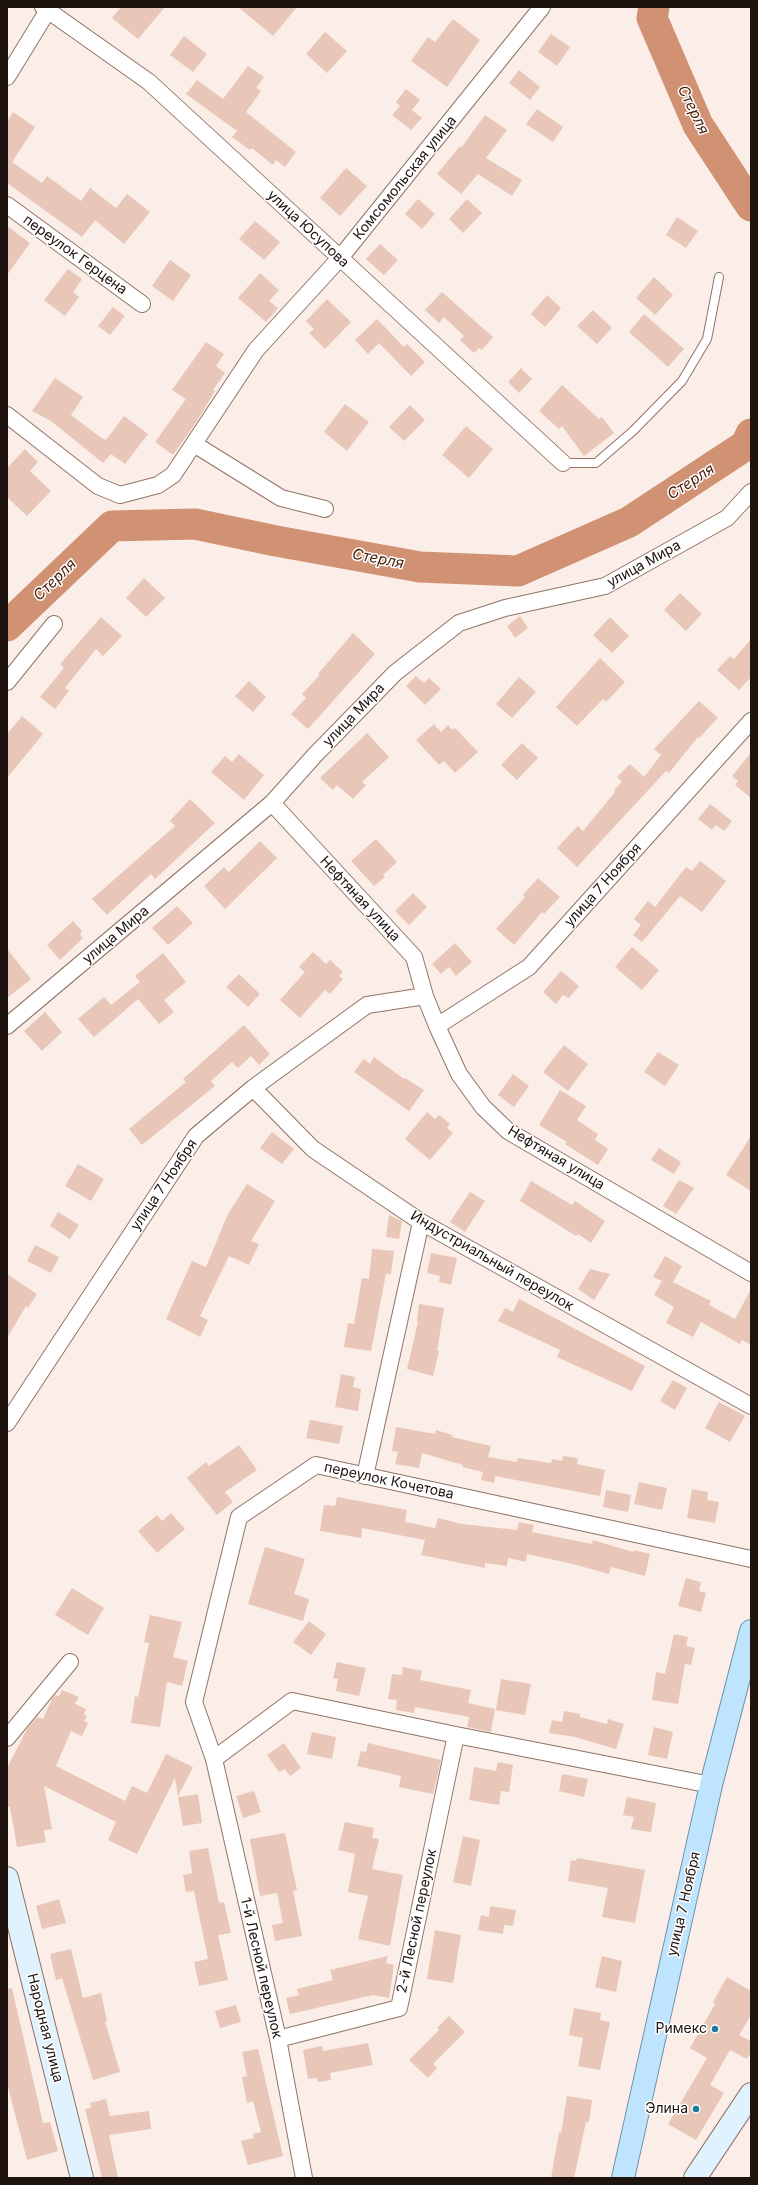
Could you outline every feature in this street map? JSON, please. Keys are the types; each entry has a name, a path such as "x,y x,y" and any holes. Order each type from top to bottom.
{"main road":[{"name":"улица 7 Ноября","path":"623,2178 711,1785 751,1631"}],"street":[{"name":"Комсомольская улица","path":"7,415 98,486 120,495 158,485 173,475 256,350 340,258 542,7"},
{"name":"улица Юсупова","path":"47,8 149,82 563,463"},
{"path":"7,77 47,8"},
{"name":"переулок Герцена","path":"7,205 142,304"},
{"path":"194,444 281,498 325,509"},
{"name":"улица Мира","path":"7,1026 272,803 315,755 395,673 459,623 505,608 605,586 727,518 751,492"},
{"path":"7,682 54,624"},
{"name":"улица 7 Ноября","path":"437,1026 530,967 751,721"},
{"name":"Нефтяная улица","path":"272,803 414,957 425,996 459,1074 483,1107 508,1131 751,1273"},
{"name":"улица 7 Ноября","path":"7,1423 196,1136 253,1088 367,1005 425,996"},
{"name":"Индустриальный переулок","path":"253,1088 313,1148 421,1222 751,1406"},
{"path":"366,1476 421,1222"},
{"name":"переулок Кочетова","path":"214,1759 194,1702 239,1517 316,1465 751,1559"},
{"path":"7,1738 70,1662"},
{"path":"214,1759 292,1701 711,1785"},
{"name":"2-й Лесной переулок","path":"278,2040 399,2008 456,1735"},
{"name":"1-й Лесной переулок","path":"214,1759 278,2040 304,2178"},
{"name":"Народная улица","path":"7,1878 82,2178"},
{"path":"695,2178 751,2094"}],"lane":[{"path":"563,463 596,463 633,431 682,381 707,339 719,277"}],"building":[{"path":"121,7 165,7 138,39 112,18"},
{"path":"238,7 297,7 273,36"},
{"path":"453,19 480,40 447,87 411,61 428,37 435,42"},
{"path":"325,32 347,51 327,73 306,54"},
{"path":"551,34 570,47 557,66 538,52"},
{"path":"184,36 207,54 193,72 170,55"},
{"path":"248,66 264,77 256,88 261,91 246,112 296,152 285,167 276,160 273,165 252,148 250,150 232,137 237,131 186,94 197,80 223,99"},
{"path":"519,70 540,87 530,100 509,83"},
{"path":"406,89 420,100 412,110 422,118 411,130 392,115 400,106 396,102"},
{"path":"537,109 563,127 553,142 526,124"},
{"path":"13,112 35,127 12,162 42,183 47,176 81,201 90,188 116,208 127,194 150,212 124,244 95,220 82,237 7,183 7,122"},
{"path":"485,115 507,130 486,158 522,180 512,196 478,174 461,194 437,174 460,146 461,148"},
{"path":"346,168 367,186 340,216 320,198"},
{"path":"418,199 435,214 422,229 405,214"},
{"path":"467,199 482,213 463,233 449,219"},
{"path":"677,217 698,231 686,248 666,235"},
{"path":"255,221 280,242 264,260 239,239"},
{"path":"7,226 30,243 7,275"},
{"path":"380,244 398,260 384,275 366,259"},
{"path":"170,260 191,275 173,301 152,286"},
{"path":"68,269 82,279 73,292 79,297 65,316 44,300"},
{"path":"260,273 279,290 269,301 278,308 266,322 238,298"},
{"path":"654,277 673,295 655,315 636,298"},
{"path":"442,292 493,337 482,350 479,348 474,353 460,340 464,336 444,317 439,323 425,310"},
{"path":"547,295 561,308 545,327 531,314"},
{"path":"327,299 351,322 325,349 309,333 314,329 306,321"},
{"path":"113,307 125,316 110,335 98,326"},
{"path":"593,310 612,328 597,344 577,326"},
{"path":"644,314 684,349 668,367 629,332"},
{"path":"377,319 404,347 407,344 425,362 411,376 379,343 368,354 355,340"},
{"path":"206,342 224,354 216,366 225,373 213,390 215,391 197,421 173,455 155,442 186,399 172,390"},
{"path":"521,368 532,379 519,393 508,382"},
{"path":"55,378 83,397 71,415 100,437 106,440 124,416 148,434 125,464 111,454 103,463 51,421 32,411"},
{"path":"562,385 599,419 602,417 614,433 584,456 562,426 559,429 539,411"},
{"path":"345,404 369,422 347,451 324,432"},
{"path":"410,405 425,420 404,441 389,427"},
{"path":"466,426 493,449 469,478 442,455"},
{"path":"25,449 38,462 30,471 51,491 27,516 7,497 7,468"},
{"path":"144,578 165,598 146,617 126,598"},
{"path":"680,593 702,614 686,631 664,610"},
{"path":"520,616 528,628 515,638 507,626"},
{"path":"101,617 122,636 103,656 96,649 65,688 69,691 55,709 40,697 64,668 60,664"},
{"path":"610,617 629,636 612,653 593,635"},
{"path":"353,633 375,654 308,729 291,714 306,698 302,694 320,675 318,674"},
{"path":"751,639 751,677 739,690 717,670 730,656 734,659"},
{"path":"600,658 625,682 606,702 603,699 577,726 556,707"},
{"path":"416,676 424,683 429,678 441,689 425,705 406,686"},
{"path":"519,677 536,692 512,718 496,704"},
{"path":"249,681 266,697 253,712 235,696"},
{"path":"699,701 718,718 699,738 698,737 669,773 666,771 577,867 557,848 578,826 583,831 615,792 614,790 622,782 617,777 630,764 644,777 661,755 654,749"},
{"path":"22,716 43,734 7,778 7,734"},
{"path":"434,724 441,732 448,725 452,730 455,728 478,752 455,773 444,761 439,765 416,740"},
{"path":"367,733 389,757 362,782 366,785 353,799 337,785 333,790 320,778"},
{"path":"522,743 538,758 517,780 501,765"},
{"path":"751,753 751,798 735,785 738,781 732,776"},
{"path":"239,754 264,775 244,800 211,772 225,756 232,762"},
{"path":"190,799 215,823 155,879 151,874 107,915 92,899 175,826 170,821"},
{"path":"710,804 732,821 724,831 716,825 712,830 698,819"},
{"path":"376,839 397,862 383,875 385,877 374,886 351,861"},
{"path":"260,841 277,858 225,909 204,886 224,867 229,872"},
{"path":"700,861 726,881 702,912 680,896 642,942 633,935 641,925 634,919 648,901 655,907 686,867 692,871"},
{"path":"538,878 560,897 544,914 542,912 514,945 496,929 525,897 523,895"},
{"path":"413,893 427,907 409,925 395,911"},
{"path":"177,906 193,923 168,945 152,928"},
{"path":"73,921 82,931 80,935 83,938 60,960 47,945"},
{"path":"455,943 472,962 456,976 449,967 441,974 432,964"},
{"path":"632,947 659,970 642,990 615,967"},
{"path":"7,949 31,979 7,998"},
{"path":"313,952 326,964 330,960 343,972 339,976 343,979 330,994 325,990 300,1018 280,1000 305,972 299,967"},
{"path":"163,953 186,982 164,1000 174,1012 159,1024 138,999 94,1037 78,1019 104,997 111,1005 140,982 135,976"},
{"path":"561,971 579,986 569,998 563,995 556,1004 543,992"},
{"path":"239,974 260,994 248,1007 226,987"},
{"path":"45,1012 62,1032 42,1051 24,1031"},
{"path":"244,1025 270,1054 259,1065 251,1056 238,1068 232,1062 211,1081 215,1086 142,1145 129,1129 186,1082 183,1079"},
{"path":"564,1045 588,1064 568,1091 543,1072"},
{"path":"658,1052 679,1065 665,1086 644,1072"},
{"path":"374,1057 404,1079 405,1078 424,1090 409,1111 354,1072 364,1059 370,1064"},
{"path":"513,1074 529,1086 514,1107 498,1095"},
{"path":"560,1090 586,1106 577,1120 598,1134 595,1140 608,1149 598,1165 565,1144 567,1142 539,1125"},
{"path":"427,1112 435,1119 439,1115 450,1124 447,1128 453,1133 430,1160 405,1139"},
{"path":"272,1132 294,1149 282,1164 260,1148"},
{"path":"751,1136 751,1191 726,1175"},
{"path":"659,1148 681,1162 674,1174 651,1160"},
{"path":"78,1164 104,1179 91,1201 65,1186"},
{"path":"679,1180 694,1188 676,1214 663,1206"},
{"path":"531,1181 572,1205 575,1201 605,1221 591,1243 578,1234 576,1236 520,1201"},
{"path":"247,1184 275,1201 251,1241 259,1244 249,1265 229,1256 200,1316 208,1320 200,1337 166,1319 192,1261 206,1267 228,1214"},
{"path":"470,1192 485,1201 465,1232 450,1222"},
{"path":"58,1212 79,1225 70,1239 50,1226"},
{"path":"389,1215 402,1221 399,1239 386,1237"},
{"path":"35,1245 59,1257 51,1273 27,1261"},
{"path":"372,1249 394,1251 391,1274 386,1274 371,1351 344,1347 348,1323 354,1324 362,1278 369,1279"},
{"path":"431,1253 457,1258 451,1285 439,1282 440,1276 427,1273"},
{"path":"665,1256 682,1266 673,1282 711,1301 709,1305 735,1319 751,1289 751,1345 742,1340 740,1344 701,1322 693,1337 666,1323 674,1307 654,1295 662,1281 653,1277"},
{"path":"590,1269 610,1274 594,1300 578,1289"},
{"path":"7,1274 37,1294 28,1308 26,1306 7,1338"},
{"path":"519,1299 645,1366 632,1391 557,1357 560,1350 498,1321 505,1308 513,1312"},
{"path":"419,1304 444,1308 437,1351 439,1351 433,1376 407,1369 418,1322"},
{"path":"341,1374 355,1377 353,1387 361,1389 358,1411 335,1407"},
{"path":"673,1380 687,1388 675,1410 660,1401"},
{"path":"719,1402 745,1416 730,1442 705,1428"},
{"path":"310,1420 343,1426 339,1444 306,1438"},
{"path":"396,1427 435,1434 436,1430 452,1435 452,1437 491,1446 488,1457 517,1462 518,1458 551,1463 552,1459 562,1461 563,1456 578,1458 577,1464 605,1470 600,1496 495,1476 494,1483 481,1480 483,1472 462,1467 463,1465 422,1453 419,1468 395,1464 398,1452 392,1451"},
{"path":"239,1445 257,1470 225,1492 233,1502 217,1515 187,1478 206,1462 209,1466"},
{"path":"639,1482 667,1488 662,1510 634,1504"},
{"path":"692,1489 708,1492 707,1500 719,1502 715,1523 687,1518"},
{"path":"606,1490 631,1495 628,1512 603,1507"},
{"path":"337,1497 407,1510 405,1522 435,1528 438,1518 462,1524 517,1530 519,1522 534,1525 532,1532 592,1544 593,1540 633,1552 634,1550 650,1554 645,1576 611,1567 609,1574 527,1554 526,1562 508,1558 507,1566 485,1563 485,1568 421,1555 425,1540 362,1528 361,1538 320,1531 324,1505 335,1506"},
{"path":"171,1513 185,1529 157,1553 138,1531 157,1515 162,1521"},
{"path":"265,1547 305,1559 294,1594 309,1599 303,1621 248,1604"},
{"path":"686,1578 701,1582 699,1591 706,1593 701,1612 678,1606"},
{"path":"72,1588 104,1608 88,1635 55,1615"},
{"path":"150,1615 182,1622 173,1657 188,1661 182,1686 167,1682 160,1727 131,1723 135,1696 138,1697 149,1643 144,1642"},
{"path":"309,1621 326,1634 311,1655 293,1642"},
{"path":"674,1634 688,1637 686,1646 695,1648 691,1665 685,1664 678,1704 652,1700 656,1672 665,1674"},
{"path":"337,1662 366,1668 359,1696 336,1691 338,1679 333,1678"},
{"path":"403,1667 422,1671 420,1680 471,1690 468,1703 495,1709 491,1732 467,1727 469,1717 415,1707 414,1713 396,1710 397,1700 388,1699 392,1674 402,1675"},
{"path":"501,1679 531,1684 525,1715 496,1710"},
{"path":"62,1690 79,1697 75,1704 86,1709 84,1714 87,1716 84,1721 88,1723 82,1736 71,1731 56,1766 125,1801 132,1786 147,1793 166,1754 193,1767 178,1796 175,1778 137,1854 108,1840 116,1822 44,1786 52,1829 44,1830 46,1842 17,1847 10,1807 7,1807 7,1768 27,1729 37,1717 43,1719 52,1699 55,1695 59,1696"},
{"path":"564,1711 580,1714 580,1717 607,1724 608,1719 624,1724 616,1749 575,1737 549,1733 552,1720 562,1722"},
{"path":"654,1727 673,1732 667,1759 648,1755"},
{"path":"312,1732 336,1737 332,1759 307,1754"},
{"path":"284,1743 301,1768 290,1776 285,1769 279,1772 267,1755"},
{"path":"368,1743 441,1760 433,1794 399,1787 401,1776 357,1766 361,1751 366,1752"},
{"path":"498,1762 513,1765 509,1792 501,1791 499,1805 469,1800 474,1767 496,1771"},
{"path":"562,1774 588,1779 584,1797 559,1791"},
{"path":"254,1791 261,1812 243,1818 236,1796"},
{"path":"198,1794 202,1823 183,1826 178,1797"},
{"path":"627,1797 656,1803 651,1832 631,1829 634,1817 623,1815"},
{"path":"345,1822 374,1828 372,1838 379,1839 372,1869 403,1875 390,1946 358,1939 368,1896 348,1892 355,1854 338,1850"},
{"path":"285,1833 297,1890 293,1891 302,1936 275,1941 272,1925 283,1923 277,1893 260,1896 250,1839"},
{"path":"463,1836 480,1840 471,1886 453,1882"},
{"path":"208,1848 219,1903 224,1902 231,1933 218,1935 228,1980 199,1986 194,1962 208,1959 194,1891 186,1892 183,1875 192,1873 189,1851"},
{"path":"577,1858 645,1870 635,1923 602,1917 608,1888 568,1881 571,1860 576,1861"},
{"path":"59,1899 66,1923 42,1929 36,1906"},
{"path":"490,1906 516,1910 513,1926 504,1925 503,1934 478,1930 481,1915 489,1917"},
{"path":"435,1930 461,1935 453,1983 427,1979"},
{"path":"71,1949 83,1998 101,1993 107,2021 105,2021 120,2072 93,2080 62,1978 56,1980 50,1954"},
{"path":"388,1956 386,1963 394,1965 389,1998 373,1995 290,2014 286,1998 299,1995 297,1989 333,1980 330,1970"},
{"path":"602,1956 622,1961 616,1992 595,1987"},
{"path":"727,1977 751,1991 751,2015 739,2035 751,2041 751,2052 747,2059 730,2050 710,2085 724,2093 696,2140 668,2124 707,2058 690,2048 715,2004 713,2002"},
{"path":"12,1988 43,2123 50,2122 58,2151 27,2160 7,2083 7,1989"},
{"path":"236,2005 241,2022 220,2028 215,2011"},
{"path":"574,2008 601,2013 600,2020 610,2022 600,2070 578,2066 583,2038 569,2035"},
{"path":"449,2016 465,2032 433,2064 437,2068 428,2078 409,2060 439,2030 437,2028"},
{"path":"368,2043 373,2065 330,2073 331,2080 318,2082 317,2078 308,2079 303,2050 322,2046 323,2051"},
{"path":"258,2049 283,2156 248,2165 241,2141 254,2138 253,2134 261,2132 253,2101 247,2103 242,2077 247,2076 242,2052"},
{"path":"567,2096 592,2100 589,2122 586,2122 574,2178 551,2178 559,2132 561,2133"},
{"path":"106,2099 110,2116 149,2111 151,2129 109,2135 118,2178 102,2178 85,2109 91,2108 90,2103"}],"waterway":[{"name":"Стерля","path":"654,7 652,18 698,125 751,206"},
{"name":"Стерля","path":"7,626 112,526 195,524 276,541 420,567 518,571 629,522 746,445 751,434"}],"place":[{"name":"Римекс","path":"715,2029"},
{"name":"Элина","path":"696,2109"}]}
